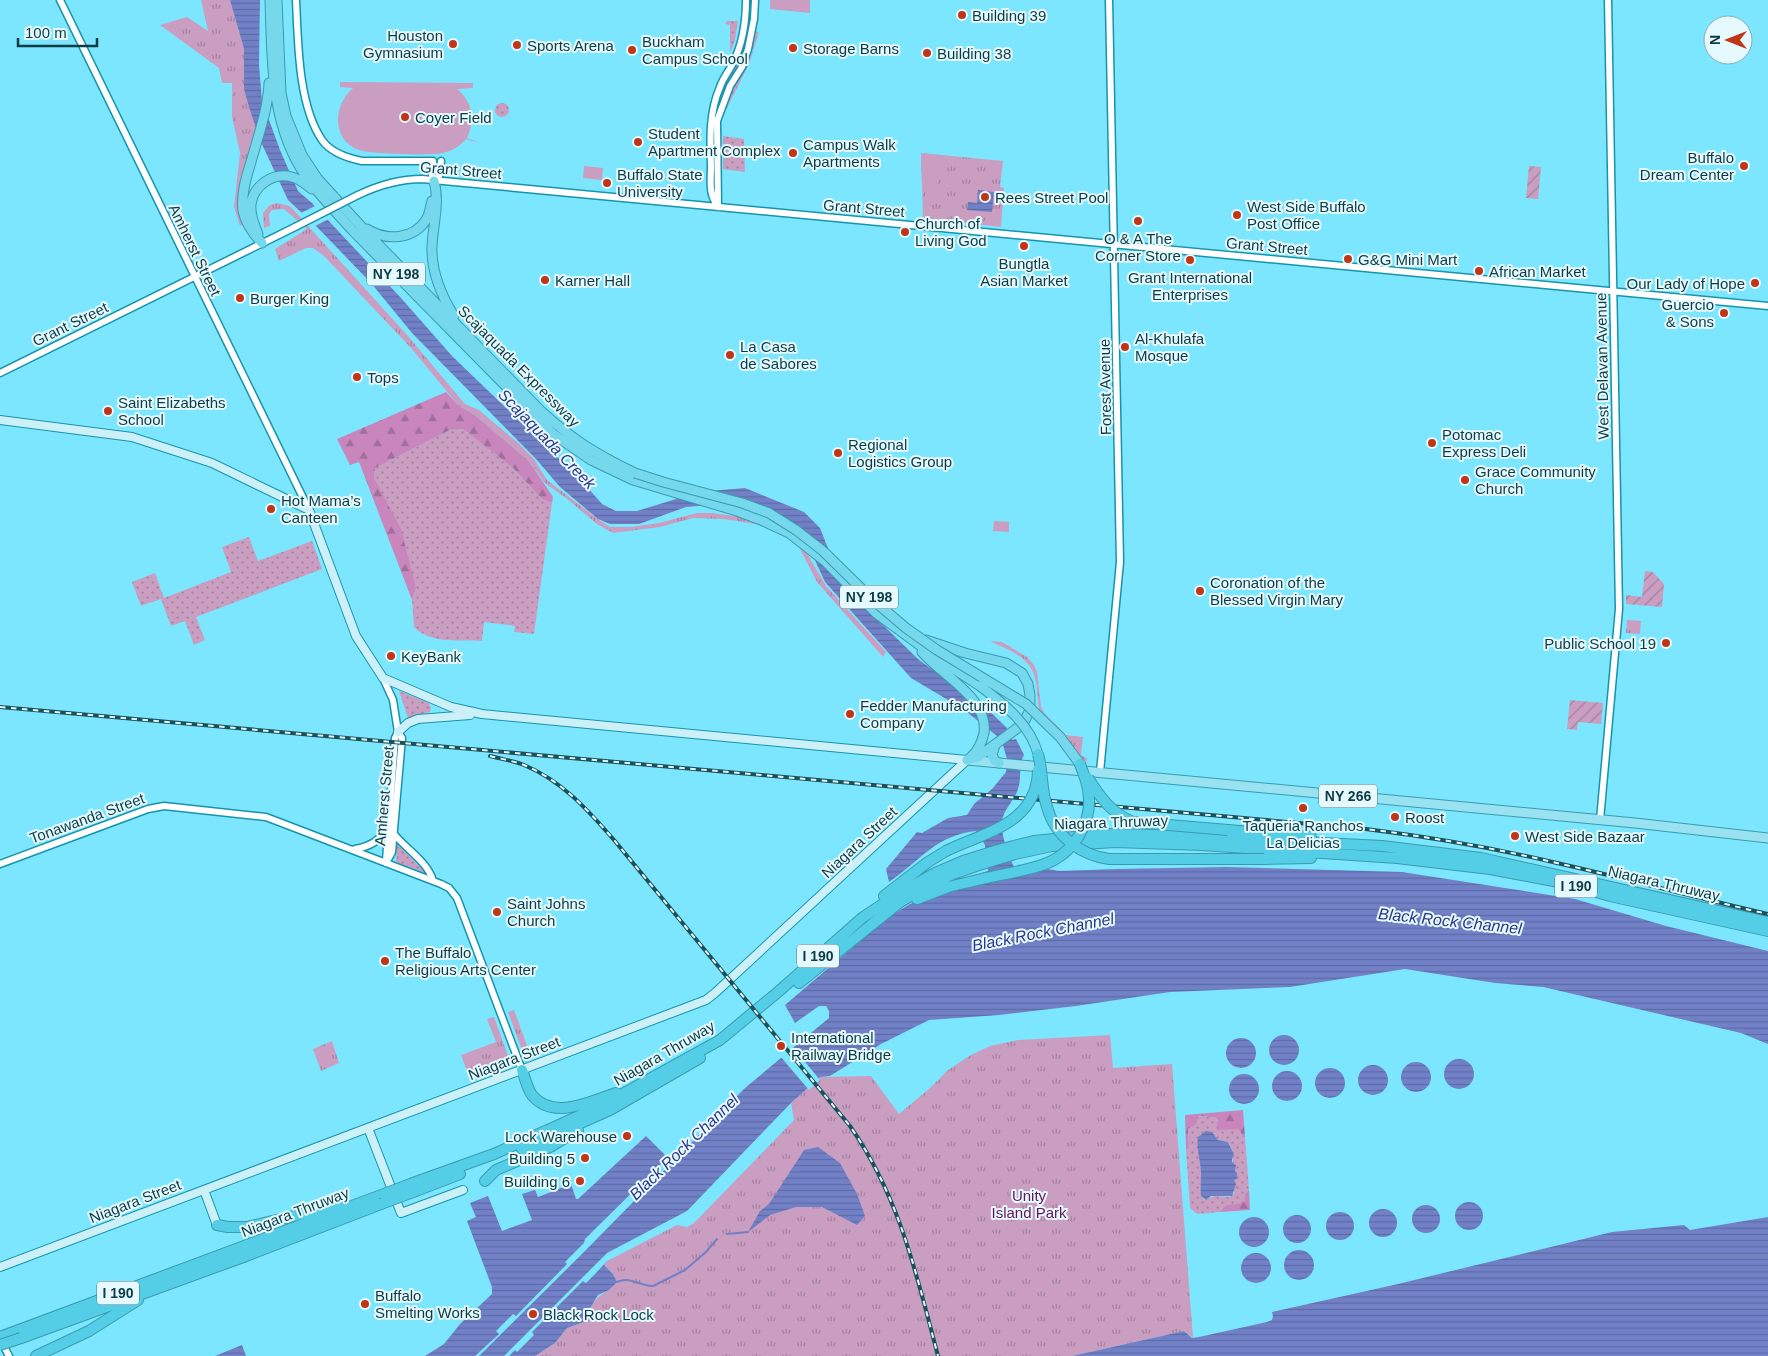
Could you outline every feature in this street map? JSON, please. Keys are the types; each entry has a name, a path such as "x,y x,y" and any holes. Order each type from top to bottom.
{"highway":[{"name":"Scajaquada Expressway","path":"270,0 272,66 280,121 300,166 323,198 352,230 553,434 591,460 634,476 742,503 769,513 796,530 823,552 915,639 997,699 1024,726 1035,741 1038,754"},
{"name":"Scajaquada Expressway","path":"277,0 281,93 291,130 302,155 317,178 359,225 541,411 565,433 634,476"},
{"path":"262,243 254,235 247,223 243,202 244,186 267,106 272,66"},
{"path":"262,243 252,218 251,204 255,192 261,184 274,177 285,176 297,179 323,198"},
{"path":"359,225 382,236 398,237 410,234 420,227 427,218 434,181"},
{"path":"434,181 436,190 432,249 434,271 445,300 461,328"},
{"name":"Scajaquada Expressway","path":"915,639 1026,704 1060,737 1080,764"},
{"path":"915,639 1013,666 1022,673 1028,684 1029,715 1020,728 978,757 967,760"},
{"path":"915,639 928,659 976,702 982,714 984,731 979,748 967,760"},
{"path":"998,742 992,754 995,761 1002,763"},
{"path":"862,918 877,902 898,885 946,851 1006,825 1019,815 1027,806 1034,790 1038,776 1038,754"},
{"path":"1038,754 1046,807 1050,817 1066,839 1084,852 1096,857 1109,859 1264,859 1381,851"},
{"path":"1080,764 1105,803 1127,820 1146,824 1293,834 1381,851"},
{"path":"880,917 923,896 948,887 1043,865 1058,858 1067,851 1081,833 1089,810 1088,788 1080,764"},
{"name":"Niagara Thruway","path":"0,1338 19,1334 196,1273 248,1245 514,1153 603,1113 684,1069 740,1032 900,902 977,861 1023,843 1074,836 1157,835 1481,858 1768,922"},
{"name":"Niagara Thruway","path":"414,1187 599,1107 720,1040 862,918 915,884 950,867 1052,846 1115,842 1381,851 1549,880 1610,896 1768,931"},
{"path":"522,1070 531,1093 538,1101 544,1105 557,1108 587,1102 638,1085"},
{"path":"485,1181 496,1170 550,1147 603,1113"},
{"path":"217,1225 247,1227 380,1199"},
{"name":"Niagara Thruway","path":"0,1345 19,1334 219,1260 246,1256 380,1199"},
{"path":"36,1356 89,1331 138,1300 196,1273"}],"main road":[{"path":"0,420 132,437 212,463 309,510 356,636 383,678 451,707 482,714 967,760"},
{"path":"398,732 418,719 482,714"},
{"name":"NY 266","path":"967,760 1600,820 1768,838"},
{"name":"Niagara Street","path":"0,1266 709,998 967,760"},
{"path":"368,1128 401,1214 463,1190"},
{"path":"204,1190 217,1225"}],"street":[{"name":"Amherst Street","path":"60,0 309,510"},
{"path":"296,0 297,36 303,87 313,121 322,140 340,154 352,159 433,161 432,175 434,181 439,176 441,161"},
{"path":"718,207 713,107 720,86 738,52 744,32 746,0"},
{"path":"714,129 730,86 742,67 748,49 754,19 755,0"},
{"name":"Forest Avenue","path":"1100,772 1120,562 1109,0"},
{"name":"West Delavan Avenue","path":"1600,820 1619,609 1608,0"},
{"name":"Grant Street","path":"0,373 358,195 375,187 409,179 1768,306"},
{"name":"Amherst Street","path":"383,678 393,700 398,732 402,738 392,852 386,863"},
{"name":"Amherst Street","path":"386,863 387,827 395,738 398,732"},
{"name":"Tonawanda Street","path":"0,864 140,812 164,806 266,817 386,863"},
{"path":"352,849 366,847 373,843 379,839 387,827"},
{"path":"394,834 430,870 433,881"},
{"name":"Amherst Street","path":"386,863 449,888 457,898 522,1070"},
{"path":"0,1338 9,1356"}],"green space":[{"path":"201,0 230,0 244,49 249,107 257,126 240,187 239,197 244,223 240,226 234,207 240,153 232,117 232,83 222,83 219,68 160,25 187,17 208,31"},
{"path":"770,0 810,0 810,13 770,9"},
{"path":"727,21 738,21 735,40 730,53 730,25 725,24"},
{"path":"748,29 740,62 725,90 714,121 721,93 741,51"},
{"path":"755,31 759,32 749,64 726,110 726,104 732,90 753,50 751,47 756,34"},
{"name":"Coyer Field","path":"340,82 473,83 473,88 457,89 466,100 471,112 471,125 467,138 480,143 466,139 453,150 437,154 388,153 359,150 343,138 340,130 338,122 339,112 346,95 353,88 340,87"},
{"path":"499,103 505,103 509,110 505,117 499,117 495,113 495,107"},
{"path":"723,136 744,139 745,172 723,169"},
{"path":"921,153 1003,161 1000,187 1004,188 1001,227 923,218"},
{"path":"921,153 946,156 944,175 939,174 938,184 922,183"},
{"path":"584,166 603,168 602,180 583,178"},
{"path":"1529,166 1541,167 1538,199 1526,198"},
{"path":"277,203 290,206 408,336 465,404 479,410 517,442 534,459 547,480 599,520 610,527 631,527 659,523 697,513 712,513 749,518 798,538 826,586 886,652 883,657 817,582 799,547 788,536 767,526 724,519 693,518 660,527 613,533 597,524 545,483 529,461 475,415 458,405 411,348 324,256 313,248 306,248 279,261 275,249 307,229 284,209 272,210 269,214 270,226 264,228 263,213 270,205"},
{"path":"446,392 458,405 475,415 529,461 553,497 552,503 542,499 513,468 463,429 450,430 375,468 374,478 401,529 416,588 412,600 359,462 350,465 337,439"},
{"path":"463,429 513,468 542,499 552,503 534,634 514,632 515,626 484,622 482,641 455,641 428,636 414,627 412,600 416,588 408,562 374,478 375,468 450,430"},
{"path":"994,521 1009,522 1009,532 993,531"},
{"path":"249,537 258,561 312,541 322,569 196,617 205,640 194,645 185,621 171,626 161,599 141,606 132,582 155,573 164,598 231,572 222,547"},
{"path":"1645,571 1653,572 1664,584 1662,607 1626,604 1626,595 1642,597"},
{"path":"1627,620 1641,621 1640,634 1626,633"},
{"path":"990,641 1002,642 1027,657 1034,665 1037,672 1041,707 1045,714 1066,735 1083,737 1081,755 1087,759 1086,763 1083,763 1041,714 1035,679 1029,665 1014,652"},
{"path":"399,691 429,703 430,712 408,718"},
{"path":"1570,700 1603,703 1601,724 1578,722 1577,730 1567,729"},
{"path":"397,844 426,873 396,862"},
{"path":"514,1010 531,1056 525,1058 508,1012"},
{"path":"494,1017 511,1064 470,1079 461,1055 496,1042 487,1019"},
{"name":"Unity Island Park","path":"1110,1035 1113,1068 1172,1064 1193,1338 1184,1331 1072,1356 535,1356 555,1343 567,1328 584,1322 593,1303 609,1290 613,1274 604,1265 607,1261 677,1225 687,1227 694,1223 794,1120 791,1103 820,1077 871,1076 899,1114 948,1070 971,1055 990,1046 1018,1040"},
{"path":"332,1041 339,1063 321,1071 313,1049"},
{"path":"1243,1110 1245,1137 1242,1137 1241,1132 1237,1129 1218,1130 1218,1121 1215,1117 1198,1116 1196,1125 1188,1129 1189,1148 1186,1150 1185,1115"},
{"path":"1197,1116 1215,1117 1222,1129 1237,1129 1241,1131 1242,1137 1245,1137 1249,1190 1245,1194 1245,1201 1243,1203 1222,1208 1220,1212 1197,1214 1190,1208 1186,1150 1189,1148 1188,1129 1196,1125","holes":["1212,1132 1218,1140 1228,1142 1237,1179 1234,1180 1234,1193 1230,1197 1215,1196 1204,1200 1201,1190 1199,1140 1200,1135"]},
{"path":"1249,1190 1250,1210 1220,1212 1225,1206 1245,1201 1245,1194"}],"water":[{"name":"Black Rock Channel","path":"230,0 260,0 259,65 262,101 298,191 312,203 401,298 452,356 581,480 602,504 616,511 637,511 676,499 687,493 745,488 804,512 820,528 831,556 861,601 885,627 919,660 983,705 1007,728 1006,730 1012,740 1016,739 1024,755 1021,763 1018,789 1004,813 1002,822 1006,845 1018,873 1048,869 1059,871 1227,867 1402,872 1575,899 1666,926 1768,951 1768,1044 1741,1033 1543,987 1495,983 1405,969 1290,987 1170,992 999,1015 929,1020 881,1044 830,1076 820,1077 791,1103 687,1211 607,1253 607,1261 604,1265 613,1274 617,1282 609,1290 598,1295 584,1322 567,1328 555,1343 535,1356 425,1356 444,1344 460,1324 492,1294 492,1287 467,1221 476,1217 470,1203 488,1196 502,1231 532,1220 522,1194 535,1190 538,1197 571,1184 576,1199 578,1199 646,1136 672,1162 745,1088 829,1018 829,1011 826,1006 819,1006 795,1023 785,1005 887,918 910,904 949,890 947,883 988,871 985,845 976,831 962,833 939,843 889,882 886,869 917,832 922,833 948,818 967,815 974,804 992,789 1006,772 1007,759 1003,745 997,736 963,709 911,678 825,582 808,545 788,520 761,506 724,504 686,507 639,524 610,524 598,519 560,487 537,460 412,333 371,283 288,200 260,140 249,107 244,89 244,49"},
{"name":"Rees Street Pool","path":"978,190 994,192 992,212 967,210 968,202 977,203"},
{"path":"1284,1035 1294,1040 1299,1050 1294,1060 1284,1065 1274,1060 1269,1050 1274,1040"},
{"path":"1241,1038 1251,1043 1256,1053 1251,1063 1241,1068 1231,1063 1226,1053 1231,1043"},
{"path":"1459,1059 1469,1064 1474,1074 1469,1084 1459,1089 1449,1084 1444,1074 1449,1064"},
{"path":"1416,1062 1426,1067 1431,1077 1426,1087 1416,1092 1406,1087 1401,1077 1406,1067"},
{"path":"1373,1065 1383,1070 1388,1080 1383,1090 1373,1095 1363,1090 1358,1080 1363,1070"},
{"path":"1330,1068 1340,1073 1345,1083 1340,1093 1330,1098 1320,1093 1315,1083 1320,1073"},
{"path":"1287,1071 1297,1076 1302,1086 1297,1096 1287,1101 1277,1096 1272,1086 1277,1076"},
{"path":"1244,1074 1254,1079 1259,1089 1254,1099 1244,1104 1234,1099 1229,1089 1234,1079"},
{"path":"1206,1131 1212,1132 1218,1140 1228,1142 1234,1155 1232,1162 1236,1165 1237,1179 1234,1180 1236,1184 1232,1196 1211,1196 1206,1200 1201,1196 1198,1137"},
{"path":"818,1147 840,1163 857,1194 865,1216 857,1225 822,1207 796,1207 770,1215 748,1232 760,1211 769,1204 804,1150"},
{"path":"1469,1202 1479,1206 1483,1216 1479,1226 1469,1230 1459,1226 1455,1216 1459,1206"},
{"path":"1426,1205 1436,1209 1440,1219 1436,1229 1426,1233 1416,1229 1412,1219 1416,1209"},
{"path":"1383,1209 1393,1213 1397,1223 1393,1233 1383,1237 1373,1233 1369,1223 1373,1213"},
{"path":"1340,1212 1350,1216 1354,1226 1350,1236 1340,1240 1330,1236 1326,1226 1330,1216"},
{"path":"1297,1215 1307,1219 1311,1229 1307,1239 1297,1243 1287,1239 1283,1229 1287,1219"},
{"path":"1254,1217 1264,1222 1269,1232 1264,1242 1254,1247 1244,1242 1239,1232 1244,1222"},
{"path":"1768,1217 1768,1356 1072,1356 1184,1331 1192,1338 1267,1322 1272,1320 1272,1312 1398,1284 1612,1232 1684,1225 1690,1230"},
{"path":"1299,1250 1309,1255 1314,1265 1309,1275 1299,1280 1289,1275 1284,1265 1289,1255"},
{"path":"1256,1253 1266,1258 1271,1268 1266,1278 1256,1283 1246,1278 1241,1268 1246,1258"},
{"path":"242,1345 246,1356 215,1356"}],"pier":[{"path":"317,205 329,219 313,227 299,214"},
{"path":"792,1046 820,1080 809,1090 780,1056"},
{"path":"694,1137 695,1139 582,1254 479,1356 475,1356 499,1334 496,1331 513,1314 516,1316 567,1264 565,1262 584,1243 585,1239 669,1156 672,1159"},
{"path":"607,1253 607,1261 586,1283 583,1281 532,1332 534,1335 517,1352 515,1350 509,1356 504,1356"}],"waterway":[{"path":"727,1234 748,1232"},
{"path":"617,1282 626,1280 653,1286 685,1270 706,1252 717,1239"}],"railway":[{"path":"0,707 1366,829 1510,852 1768,914"},
{"path":"490,756 520,764 550,779 594,817 850,1126 882,1181 894,1209 914,1266 938,1356"}],"place":[{"name":"Building 39","path":"962,15"},
{"name":"Houston Gymnasium","path":"453,44"},
{"name":"Sports Arena","path":"517,45"},
{"name":"Storage Barns","path":"793,48"},
{"name":"Buckham Campus School","path":"632,50"},
{"name":"Building 38","path":"927,53"},
{"name":"Coyer Field","path":"405,117"},
{"name":"Student Apartment Complex","path":"638,142"},
{"name":"Campus Walk Apartments","path":"793,153"},
{"name":"Buffalo Dream Center","path":"1744,166"},
{"name":"Buffalo State University","path":"607,183"},
{"name":"Rees Street Pool","path":"985,197"},
{"name":"West Side Buffalo Post Office","path":"1237,215"},
{"name":"O & A The Corner Store","path":"1138,221"},
{"name":"Church of Living God","path":"905,232"},
{"name":"Bungtla Asian Market","path":"1024,246"},
{"name":"G&G Mini Mart","path":"1348,259"},
{"name":"Grant International Enterprises","path":"1190,260"},
{"name":"African Market","path":"1479,271"},
{"name":"Karner Hall","path":"545,280"},
{"name":"Our Lady of Hope","path":"1755,283"},
{"name":"Burger King","path":"240,298"},
{"name":"Guercio & Sons","path":"1724,313"},
{"name":"Al-Khulafa Mosque","path":"1125,347"},
{"name":"La Casa de Sabores","path":"730,355"},
{"name":"Tops","path":"357,377"},
{"name":"Saint Elizabeths School","path":"108,411"},
{"name":"Potomac Express Deli","path":"1432,443"},
{"name":"Regional Logistics Group","path":"838,453"},
{"name":"Grace Community Church","path":"1465,480"},
{"name":"Hot Mama’s Canteen","path":"271,509"},
{"name":"Coronation of the Blessed Virgin Mary","path":"1200,591"},
{"name":"Public School 19","path":"1666,643"},
{"name":"KeyBank","path":"391,656"},
{"name":"Fedder Manufacturing Company","path":"850,714"},
{"name":"Taqueria Ranchos La Delicias","path":"1303,808"},
{"name":"Roost","path":"1395,817"},
{"name":"West Side Bazaar","path":"1515,836"},
{"name":"Saint Johns Church","path":"497,912"},
{"name":"The Buffalo Religious Arts Center","path":"385,961"},
{"name":"International Railway Bridge","path":"781,1046"},
{"name":"Lock Warehouse","path":"627,1136"},
{"name":"Building 5","path":"585,1158"},
{"name":"Building 6","path":"580,1181"},
{"name":"Buffalo Smelting Works","path":"365,1304"},
{"name":"Black Rock Lock","path":"533,1314"}],"water label":[{"name":"Scajaquada Creek","path":"547,439"}]}
